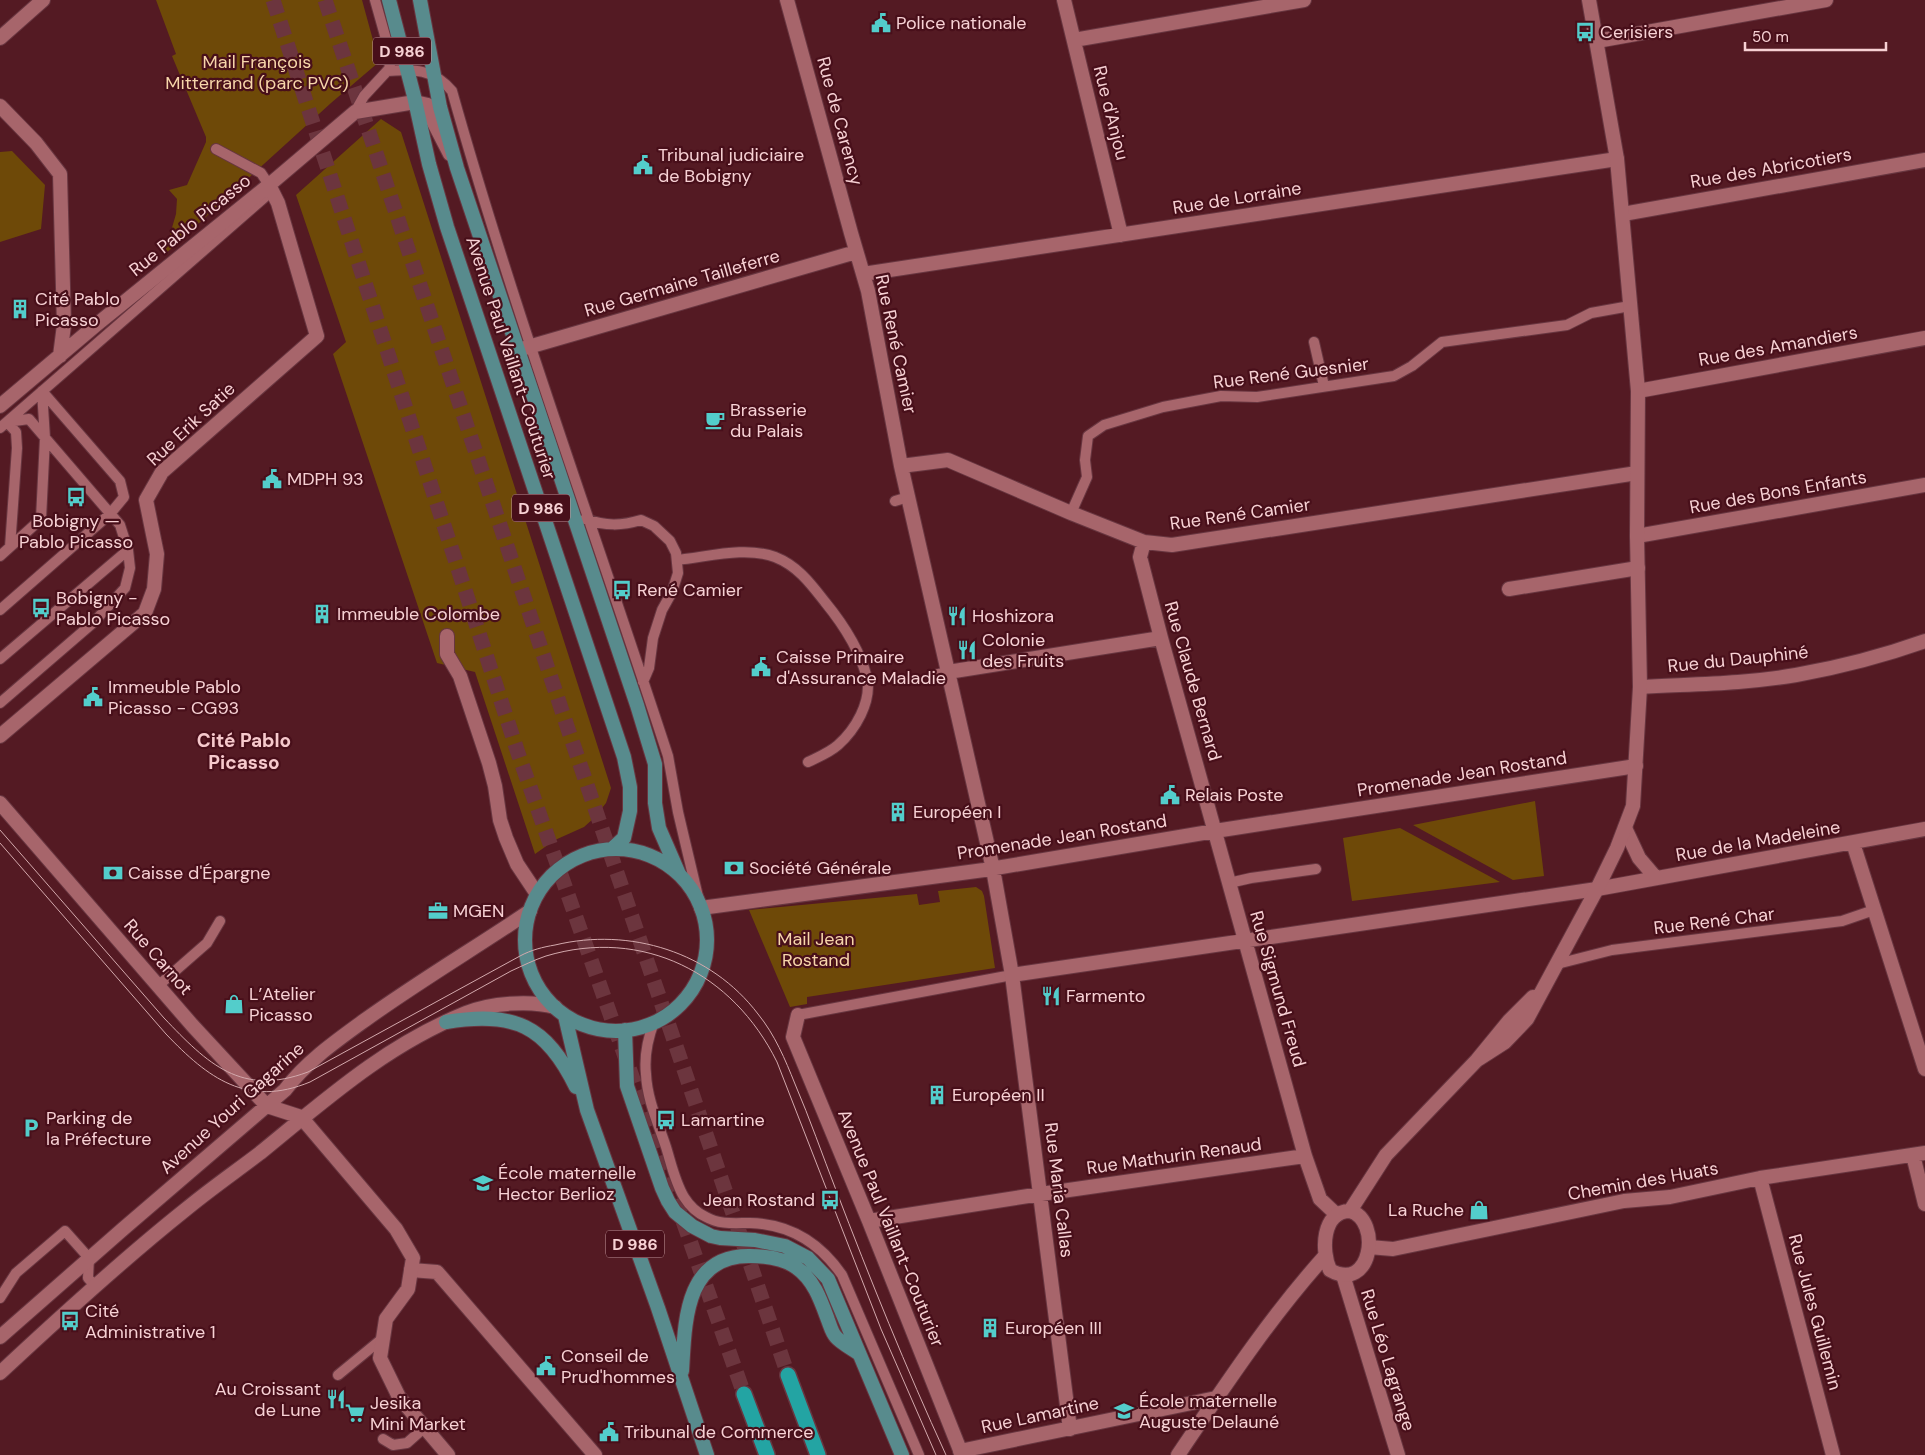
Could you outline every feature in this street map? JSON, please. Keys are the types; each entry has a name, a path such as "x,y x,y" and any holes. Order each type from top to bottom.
{"highway":[{"path":"788,1375 818,1455"},
{"path":"744,1394 768,1455"}],"main road":[{"name":"Avenue Paul Vaillant-Couturier","path":"388,0 408,71 429,164 450,236 624,757 630,787 630,811 624,838 612,850"},
{"name":"Avenue Paul Vaillant-Couturier","path":"420,0 433,74 457,168 525,348 572,515 637,704 655,764 655,803 659,828 679,874 701,907 705,919 707,943 700,974 685,998 674,1010 654,1022 624,1030 584,1026 560,1012 540,992 535,984 528,963 525,941 530,911 537,894 550,876 582,854 597,850 629,850 654,857 679,874"},
{"name":"Avenue Paul Vaillant-Couturier","path":"560,1012 587,1110 682,1378 707,1455"},
{"path":"446,1022 469,1018 493,1018 511,1022 531,1031 551,1046 562,1060 587,1110"},
{"name":"D 986","path":"624,1030 626,1086 662,1188 675,1212 692,1226 711,1236 767,1241 785,1246 808,1258 828,1279 902,1455"},
{"path":"682,1378 685,1320 691,1295 697,1284 717,1264 741,1256 765,1256 784,1261 798,1268 818,1295 835,1337 858,1353"}],"street":[{"path":"0,38 43,0"},
{"name":"Rue de Carency","path":"787,0 856,252"},
{"name":"Rue d'Anjou","path":"1064,0 1121,235"},
{"path":"1074,40 1304,0"},
{"path":"1337,1273 1325,1256 1325,1236 1350,1214 1386,1154 1477,1060 1505,1042 1527,1019 1597,889 1633,806 1640,687 1637,536 1638,391 1617,160 1597,41 1588,0"},
{"path":"1597,41 1826,0"},
{"path":"355,112 415,102"},
{"name":"Avenue Paul Vaillant-Couturier","path":"415,102 428,105 433,121 457,168"},
{"path":"0,106 36,143 60,174 64,324 60,356"},
{"name":"Rue Pablo Picasso","path":"0,406 269,186 355,112"},
{"name":"Rue de Lorraine","path":"863,274 1617,160"},
{"name":"Rue des Abricotiers","path":"1623,214 1925,160"},
{"name":"Rue Erik Satie","path":"0,736 145,613 154,589 156,554 146,500 162,472 317,336 278,203 269,186"},
{"name":"Rue René Camier","path":"856,252 868,291 901,466 948,460 1144,542 1172,545 1637,473"},
{"name":"Rue Germaine Tailleferre","path":"525,348 856,252"},
{"name":"Rue des Amandiers","path":"1638,391 1925,338"},
{"name":"Rue Maria Callas","path":"901,466 941,674 993,868 1012,975 1070,1428"},
{"name":"Rue des Bons Enfants","path":"1637,536 1925,485"},
{"name":"Rue Claude Bernard","path":"1144,542 1140,557 1215,831"},
{"path":"1509,588 1638,568"},
{"path":"447,636 446,654 460,676 489,763 495,786 500,820 506,838 514,859 537,894"},
{"path":"941,674 1161,638"},
{"name":"Rue du Dauphiné","path":"1640,687 1732,683 1796,675 1881,657 1925,641"},
{"name":"Promenade Jean Rostand","path":"701,907 993,868 1215,831 1636,766"},
{"name":"Rue Carnot","path":"0,803 192,1025 267,1106 301,1117"},
{"path":"1625,828 1639,858 1656,878"},
{"name":"Rue de la Madeleine","path":"1597,889 1925,829"},
{"name":"Rue Sigmund Freud","path":"1215,831 1305,1156 1320,1199 1350,1214"},
{"path":"1853,843 1925,1069"},
{"path":"1012,975 1597,889"},
{"name":"Avenue Youri Gagarine","path":"0,1337 89,1258 267,1106 285,1090 295,1077 336,1041 390,1002 530,911"},
{"path":"0,1372 184,1210 260,1153 301,1117 372,1064 408,1042 465,1013 486,1008 534,1003 560,1012"},
{"name":"Avenue Paul Vaillant-Couturier","path":"798,1015 793,1037 869,1221 961,1453"},
{"path":"301,1117 396,1229 413,1258 408,1289 386,1319 380,1358 399,1398 448,1455"},
{"path":"1919,1154 1925,1204"},
{"name":"Chemin des Huats","path":"1369,1247 1393,1249 1624,1201 1670,1198 1760,1178 1919,1154"},
{"name":"Rue Mathurin Renaud","path":"869,1221 1305,1156"},
{"name":"Rue Jules Guillemin","path":"1760,1178 1833,1455"},
{"path":"1291,1296 1337,1273 1358,1272 1363,1266 1369,1247 1365,1222 1350,1214"},
{"path":"1178,1455 1216,1398 1291,1296 1325,1256"},
{"path":"411,1270 437,1272 595,1455"},
{"name":"Rue Léo Lagrange","path":"1337,1273 1398,1455"},
{"path":"0,1379 38,1337"},
{"name":"Rue Lamartine","path":"961,1453 1216,1398"}],"lane":[{"path":"355,112 364,96 389,69 391,57 375,0"},
{"path":"387,72 408,71 433,74"},
{"name":"Avenue Paul Vaillant-Couturier","path":"433,74 445,82 452,91 525,348 589,521 668,756 678,812 701,907"},
{"path":"4,425 265,197 269,186 261,173 216,149"},
{"name":"Rue René Guesnier","path":"1071,513 1087,477 1085,460 1088,436 1104,425 1146,411 1221,396 1257,397 1394,376 1412,366 1442,342 1567,325 1591,313 1630,306"},
{"path":"1314,342 1324,386"},
{"path":"0,556 40,519 45,438 42,391"},
{"path":"0,610 110,514 124,498 120,481 42,391"},
{"path":"0,703 94,622 125,588 130,568 128,550 120,525 45,438 29,420 4,425"},
{"path":"4,425 16,432 17,448 10,547"},
{"path":"895,501 908,497"},
{"path":"572,515 600,524 622,525 641,520 654,526 670,541 676,553 678,573 672,592 662,610 654,638 649,668 643,680 637,704"},
{"path":"0,659 128,550"},
{"path":"677,560 747,552 775,557 800,571 836,615 854,642 867,679 866,702 854,727 838,746 808,762"},
{"path":"1229,883 1316,869"},
{"name":"Rue René Char","path":"1557,964 1612,950 1842,921 1874,910"},
{"path":"159,985 207,943 220,921"},
{"path":"798,1015 1012,975"},
{"path":"654,1022 646,1050 647,1084 676,1178 685,1198 697,1211 714,1221 725,1224 762,1224 774,1226 809,1240 828,1256 842,1275 919,1455"},
{"path":"0,1298 16,1273 65,1231 89,1258 88,1278 96,1287"},
{"path":"338,1375 383,1338"},
{"path":"383,1439 393,1446 407,1443 425,1428"}],"green space":[{"name":"Mail François Mitterrand (parc PVC)","path":"156,0 362,0 379,62 331,103 164,255 176,214 177,199 169,190 187,185 206,142 206,137 172,56 176,54"},
{"path":"381,119 401,132 611,788 606,803 584,827 555,840 535,854 475,672 437,663 333,354 346,342 296,195"},
{"path":"12,151 45,185 41,229 0,242 0,152"},
{"path":"1535,801 1544,876 1513,880 1413,825"},
{"path":"1400,828 1500,882 1352,901 1343,838"},
{"name":"Mail Jean Rostand","path":"976,887 982,891 984,896 995,968 807,997 807,1004 790,1007 749,910 917,894 919,905 940,902 938,891"}],"tunnel":[{"path":"273,0 518,753 744,1394"},
{"path":"325,0 568,729 788,1375"}],"tram line":[{"path":"0,830 180,1035 211,1062 227,1072 245,1078 263,1081 284,1079 308,1072 520,956 546,947 583,940 612,939 640,943 667,950 693,960 717,975 739,992 758,1014 775,1039 806,1110 889,1323 946,1455"},
{"path":"0,843 182,1050 213,1075 230,1084 248,1090 267,1092 287,1089 310,1082 511,971 546,956 582,949 617,948 650,953 681,965 710,982 736,1004 758,1031 777,1062 881,1329 936,1455"}],"place":[{"name":"Police nationale","path":"881,23"},
{"name":"Cerisiers","path":"1585,32"},
{"name":"Tribunal judiciaire de Bobigny","path":"643,165"},
{"name":"Cité Pablo Picasso","path":"20,309"},
{"name":"Brasserie du Palais","path":"715,420"},
{"name":"MDPH 93","path":"272,479"},
{"name":"Bobigny — Pablo Picasso","path":"76,497"},
{"name":"René Camier","path":"622,590"},
{"name":"Bobigny - Pablo Picasso","path":"41,608"},
{"name":"Immeuble Colombe","path":"322,614"},
{"name":"Hoshizora","path":"957,616"},
{"name":"Colonie des Fruits","path":"967,650"},
{"name":"Caisse Primaire d'Assurance Maladie","path":"761,667"},
{"name":"Immeuble Pablo Picasso - CG93","path":"93,697"},
{"name":"Relais Poste","path":"1170,795"},
{"name":"Européen I","path":"898,812"},
{"name":"Société Générale","path":"734,868"},
{"name":"Caisse d'Épargne","path":"113,873"},
{"name":"MGEN","path":"438,911"},
{"name":"Farmento","path":"1051,996"},
{"name":"L’Atelier Picasso","path":"234,1004"},
{"name":"Européen II","path":"937,1095"},
{"name":"Lamartine","path":"666,1120"},
{"name":"Parking de la Préfecture","path":"31,1128"},
{"name":"École maternelle Hector Berlioz","path":"483,1183"},
{"name":"Jean Rostand","path":"830,1200"},
{"name":"La Ruche","path":"1479,1210"},
{"name":"Cité Administrative 1","path":"70,1321"},
{"name":"Européen III","path":"990,1328"},
{"name":"Conseil de Prud'hommes","path":"546,1366"},
{"name":"Au Croissant de Lune","path":"336,1399"},
{"name":"École maternelle Auguste Delauné","path":"1124,1411"},
{"name":"Jesika Mini Market","path":"355,1413"},
{"name":"Tribunal de Commerce","path":"609,1432"}],"district":[{"name":"Cité Pablo Picasso","path":"244,751"}]}
